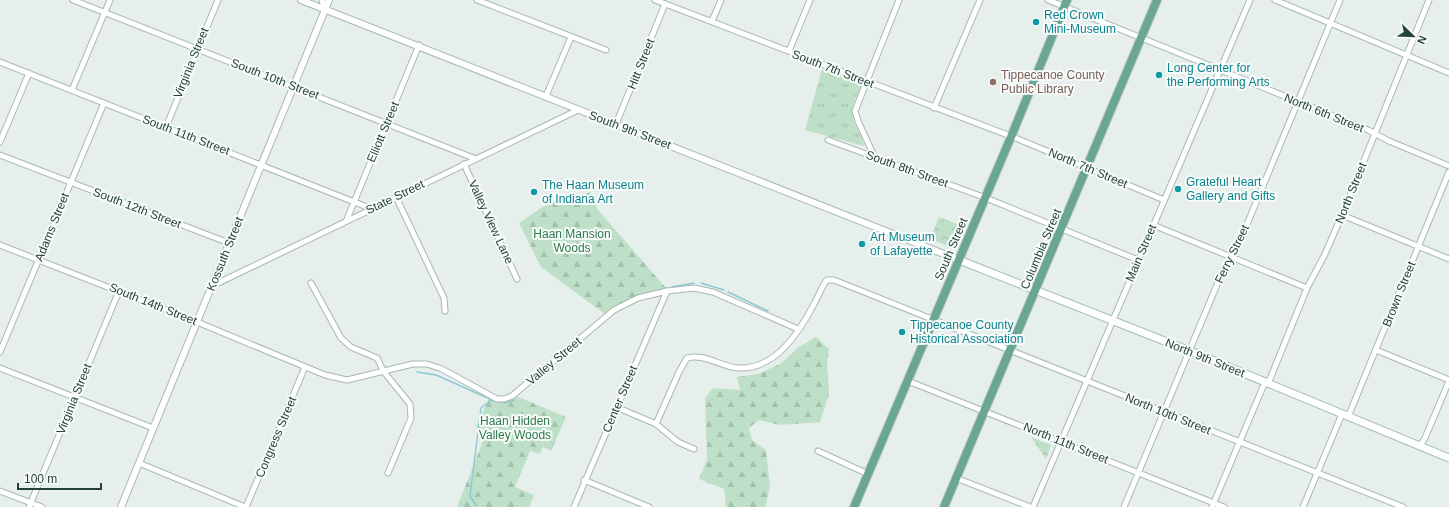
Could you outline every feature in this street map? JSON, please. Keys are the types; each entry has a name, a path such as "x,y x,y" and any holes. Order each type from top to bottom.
{"main road":[{"name":"Columbia Street","path":"944,507 1037,290 1157,0"},
{"name":"South Street","path":"854,507 960,260 1066,3"},
{"name":"North 9th Street","path":"960,260 1190,351 1449,458"}],"street":[{"name":"South 10th Street","path":"73,0 476,159"},
{"path":"72,90 110,0"},
{"name":"Virginia Street","path":"166,127 197,48 218,0"},
{"name":"South 9th Street","path":"301,0 419,45 578,110 960,260"},
{"path":"322,0 325,10"},
{"name":"Kossuth Street","path":"121,507 329,0"},
{"path":"477,0 606,50"},
{"name":"South 7th Street","path":"655,0 1011,137"},
{"path":"712,21 721,0"},
{"path":"789,51 810,0"},
{"path":"874,156 855,111 898,0"},
{"path":"934,108 980,0"},
{"name":"North 6th Street","path":"1048,0 1066,3 1141,38 1449,166"},
{"name":"Main Street","path":"1031,507 1250,0"},
{"path":"1275,0 1449,73"},
{"name":"Ferry Street","path":"1124,507 1224,268 1236,251 1340,0"},
{"name":"North Street","path":"1213,505 1307,288 1325,254 1342,215 1429,0"},
{"name":"Hitt Street","path":"616,124 665,4"},
{"path":"546,96 571,37"},
{"name":"Elliott Street","path":"347,219 419,45"},
{"name":"South 11th Street","path":"0,62 262,164 372,209"},
{"path":"0,142 29,73"},
{"name":"Adams Street","path":"0,352 104,103"},
{"name":"State Street","path":"212,286 347,219 372,209 578,110"},
{"name":"North 7th Street","path":"1011,137 1164,200"},
{"name":"South 8th Street","path":"828,140 986,198 1138,260"},
{"name":"South 12th Street","path":"0,155 229,243"},
{"name":"Valley View Lane","path":"464,164 517,279"},
{"name":"Brown Street","path":"1304,507 1318,473 1376,350 1449,172"},
{"path":"396,197 444,298 445,311"},
{"path":"1342,215 1449,259"},
{"path":"1153,225 1307,288"},
{"name":"South 14th Street","path":"0,245 197,322 305,367"},
{"path":"656,424 687,358 698,357 739,368 755,366 766,362 779,352 798,330 827,280 834,280 934,319"},
{"path":"310,282 341,338 351,347 377,358 384,372 410,404 411,418 388,473"},
{"name":"Valley Street","path":"305,367 325,375 347,380 413,364 428,364 442,369 497,398 504,399 512,396 614,310 638,298 667,291 694,288 713,292 798,330"},
{"name":"Virginia Street","path":"30,505 118,291"},
{"name":"Center Street","path":"574,507 584,480 667,291"},
{"name":"North 10th Street","path":"934,319 1394,505 1403,507"},
{"path":"1376,350 1449,380 1425,438 1420,446"},
{"name":"Congress Street","path":"246,507 305,367"},
{"path":"0,368 153,428"},
{"name":"North 11th Street","path":"908,381 1139,473 1213,505 1224,507"},
{"path":"616,407 656,424 678,442 694,449"},
{"path":"818,451 868,474"},
{"path":"139,464 246,507"},
{"path":"956,478 1031,507"},
{"path":"584,480 649,507"},
{"path":"0,491 30,505 42,507"}],"green space":[{"path":"822,69 862,84 852,111 854,121 864,146 805,130"},
{"name":"Haan Mansion Woods","path":"590,192 598,210 666,288 626,301 605,314 541,267 519,223 544,206 562,200 575,199"},
{"path":"939,217 964,227 955,247 952,248 930,239"},
{"path":"816,337 829,349 827,363 829,394 820,422 780,425 759,420 749,428 752,440 766,450 770,487 765,507 726,507 724,489 699,479 707,460 705,398 713,388 740,390 737,377 758,374 780,364 799,347"},
{"name":"Haan Hidden Valley Woods","path":"516,396 566,417 551,451 543,447 540,454 530,451 515,487 534,495 529,507 457,507 487,431 476,427 489,398 505,402"},
{"path":"1031,437 1051,445 1046,459"}],"waterway":[{"path":"672,287 694,283"},
{"path":"701,283 724,290"},
{"path":"633,298 664,289"},
{"path":"728,292 768,311"},
{"path":"417,372 436,375 490,399"},
{"path":"477,507 470,496 481,408 491,400 506,403 515,400"}],"place":[{"name":"Red Crown Mini-Museum","path":"1036,22"},
{"name":"Long Center for the Performing Arts","path":"1159,75"},
{"name":"Tippecanoe County Public Library","path":"993,82"},
{"name":"Grateful Heart Gallery and Gifts","path":"1178,189"},
{"name":"The Haan Museum of Indiana Art","path":"534,192"},
{"name":"Art Museum of Lafayette","path":"862,244"},
{"name":"Tippecanoe County Historical Association","path":"902,332"}]}
